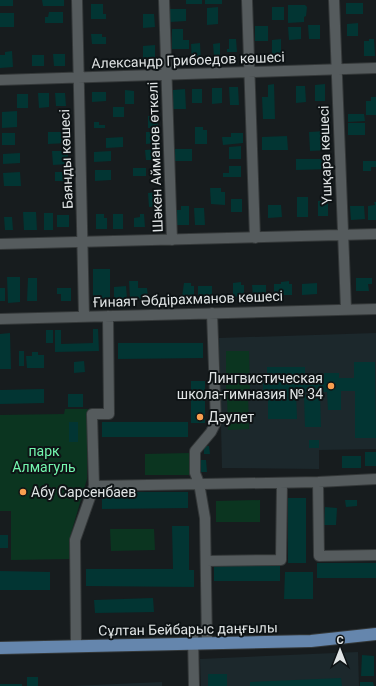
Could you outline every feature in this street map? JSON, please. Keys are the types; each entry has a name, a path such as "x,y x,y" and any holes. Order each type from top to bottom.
{"main road":[{"name":"Сұлтан Бейбарыс даңғылы","path":"207,640 311,634 376,627"},
{"name":"Сұлтан Бейбарыс даңғылы","path":"0,648 76,643 193,640 311,641 376,634"},
{"name":"Сұлтан Бейбарыс даңғылы","path":"0,641 76,643"}],"street":[{"name":"Баянды көшесі","path":"77,0 84,316"},
{"name":"Шәкен Айманов өткелі","path":"164,0 172,240"},
{"path":"247,0 248,72 255,238"},
{"name":"Үшқара көшесі","path":"334,0 346,309"},
{"name":"Александр Грибоедов көшесі","path":"0,80 376,68"},
{"path":"0,244 376,234"},
{"name":"Ғинаят Әбдірахманов көшесі","path":"0,319 376,308"},
{"path":"207,640 205,518 199,483 195,473 195,451 211,432 216,422 212,313"},
{"path":"76,643 75,540 94,486 92,414 109,414 108,316"},
{"path":"94,486 318,482 376,479"},
{"path":"206,561 281,560 282,482"},
{"path":"318,482 319,556 376,555"},
{"path":"193,640 194,686"}],"shaded area":[{"path":"376,333 376,449 319,450 319,469 222,468 219,338"},
{"path":"358,652 359,686 201,686 200,659"},
{"path":"162,682 162,686 71,686"}],"green space":[{"path":"226,351 249,351 250,392 226,393"},
{"path":"248,394 249,429 228,430 227,395"},
{"name":"парк Алмагуль","path":"65,409 88,409 87,479 70,537 71,559 11,560 11,511 0,511 0,415 64,414"},
{"path":"189,453 189,475 145,475 145,454"},
{"path":"260,500 260,522 216,522 216,501"},
{"path":"110,529 154,529 155,550 111,551"}],"building":[{"path":"0,0 13,0 13,6 0,6"},
{"path":"42,0 64,0 64,6 43,6"},
{"path":"186,0 202,0 202,4 186,4"},
{"path":"205,0 222,0 222,4 205,4"},
{"path":"346,3 363,3 363,14 346,14"},
{"path":"91,4 103,4 103,14 106,14 106,19 91,19"},
{"path":"288,5 305,5 307,7 304,22 288,23"},
{"path":"218,7 218,24 207,25 207,8"},
{"path":"272,7 284,7 284,20 272,20"},
{"path":"170,9 186,9 186,21 170,22"},
{"path":"49,12 63,12 63,23 45,23 45,17 48,17"},
{"path":"0,13 14,13 14,27 0,27"},
{"path":"143,14 154,14 155,27 143,28"},
{"path":"358,23 358,36 347,36 347,24"},
{"path":"308,25 320,25 320,39 309,39"},
{"path":"255,26 268,26 268,41 255,41"},
{"path":"288,27 301,27 301,39 289,40"},
{"path":"172,29 183,29 183,40 189,40 189,49 172,49"},
{"path":"91,34 102,34 102,37 106,37 106,44 92,44"},
{"path":"229,39 236,39 237,52 227,52 227,49 229,49"},
{"path":"281,39 281,59 272,60 272,40"},
{"path":"369,39 374,39 375,56 364,56 364,41 369,41"},
{"path":"200,43 201,62 192,62 191,44"},
{"path":"220,43 220,60 211,60 211,57 214,57 213,44"},
{"path":"155,45 155,58 143,58 143,46"},
{"path":"12,51 13,67 0,68 0,55 5,55 5,52"},
{"path":"53,54 65,54 65,66 54,66"},
{"path":"32,55 44,55 44,66 32,66"},
{"path":"274,84 275,119 263,119 262,97 268,97 268,85"},
{"path":"325,84 325,101 315,101 315,85"},
{"path":"296,86 305,86 306,102 296,103"},
{"path":"229,87 238,87 239,105 230,105"},
{"path":"212,88 222,88 222,103 212,104"},
{"path":"185,89 186,109 173,109 173,90"},
{"path":"192,89 202,89 202,103 192,103"},
{"path":"125,90 134,91 134,104 125,104"},
{"path":"92,92 106,92 106,101 92,102"},
{"path":"38,93 49,93 49,107 39,108"},
{"path":"55,93 65,93 66,106 56,106"},
{"path":"17,94 28,94 28,108 17,108"},
{"path":"371,97 376,97 376,115 366,115 366,101 371,101"},
{"path":"113,107 124,107 124,117 113,117"},
{"path":"17,111 17,127 2,128 2,112"},
{"path":"348,114 364,114 365,121 348,122"},
{"path":"148,116 158,116 158,128 148,128"},
{"path":"94,122 99,122 99,125 105,125 105,128 94,128"},
{"path":"348,123 365,123 365,135 348,135"},
{"path":"195,127 203,127 203,130 207,130 207,144 195,144"},
{"path":"327,131 328,150 310,151 309,132"},
{"path":"48,132 66,132 67,143 48,144"},
{"path":"146,132 158,132 158,143 146,144"},
{"path":"2,133 15,133 15,145 2,145"},
{"path":"231,133 243,133 243,143 223,145 222,137 231,137"},
{"path":"287,136 288,150 262,150 262,137"},
{"path":"123,137 123,147 106,148 106,138"},
{"path":"241,146 241,159 229,159 229,147"},
{"path":"159,149 159,160 146,160 145,150"},
{"path":"175,149 192,149 192,161 175,161"},
{"path":"52,151 68,151 68,164 53,165"},
{"path":"111,151 111,161 94,162 94,152"},
{"path":"20,153 20,163 3,164 3,154"},
{"path":"296,159 329,159 329,169 296,170"},
{"path":"363,161 376,161 376,167 371,167 371,171 363,171"},
{"path":"229,166 241,166 241,177 223,177 223,173 229,173"},
{"path":"133,168 146,168 146,176 133,176"},
{"path":"95,170 111,170 111,180 95,181"},
{"path":"20,172 21,186 4,186 3,173"},
{"path":"55,172 68,172 68,181 55,181"},
{"path":"210,188 221,188 221,192 225,192 225,205 211,204"},
{"path":"159,192 160,206 149,207 148,193"},
{"path":"297,197 308,197 308,217 297,217"},
{"path":"231,199 242,199 242,212 231,212"},
{"path":"318,201 328,201 328,216 318,216"},
{"path":"374,202 376,202 376,220 368,220 368,206 375,205"},
{"path":"268,205 281,205 282,217 268,218"},
{"path":"181,206 189,206 189,225 176,225 176,210 181,210"},
{"path":"350,206 364,206 365,219 351,220"},
{"path":"194,208 204,208 205,225 195,225"},
{"path":"23,212 36,212 37,230 24,230"},
{"path":"44,213 53,213 53,230 44,230"},
{"path":"96,214 104,214 104,218 107,218 107,229 96,229"},
{"path":"113,214 123,214 123,229 113,229"},
{"path":"140,214 144,214 145,227 134,227 134,218 140,217"},
{"path":"57,215 69,215 69,227 57,227"},
{"path":"4,217 12,217 13,230 5,230"},
{"path":"93,269 110,269 110,301 93,301"},
{"path":"7,277 20,277 20,302 8,303"},
{"path":"28,278 37,278 37,301 27,301"},
{"path":"356,278 372,278 372,284 368,284 369,291 356,291"},
{"path":"129,281 138,281 138,288 147,288 148,298 130,299"},
{"path":"289,281 289,284 292,284 292,295 274,295 274,284 281,284 281,282"},
{"path":"241,282 241,285 244,285 244,296 233,297 233,283"},
{"path":"184,283 191,283 191,286 194,286 194,297 182,297"},
{"path":"317,283 317,294 302,295 302,284"},
{"path":"252,285 266,285 266,296 253,296"},
{"path":"126,286 127,298 114,298 114,287"},
{"path":"198,286 212,286 212,298 198,299"},
{"path":"0,288 5,288 5,301 0,301"},
{"path":"57,288 71,288 71,301 61,301 61,294 57,294"},
{"path":"93,329 98,329 99,351 55,352 55,330 61,330 61,344 93,343"},
{"path":"46,330 53,330 53,343 46,343"},
{"path":"10,333 11,369 0,369 0,334"},
{"path":"118,343 203,343 203,358 118,359"},
{"path":"19,351 24,351 24,366 19,366"},
{"path":"32,352 38,352 38,355 44,355 44,368 27,368 26,356 32,356"},
{"path":"84,361 85,372 74,373 74,362"},
{"path":"354,362 375,362 376,438 355,438 355,391 341,391 341,410 328,410 327,392 296,392 297,419 268,419 268,392 263,392 263,381 267,381 267,367 305,367 305,379 324,378 324,373 339,373 339,378 354,378"},
{"path":"191,381 205,381 205,423 191,423"},
{"path":"44,389 44,403 0,404 0,390"},
{"path":"68,394 83,394 83,407 68,407"},
{"path":"304,395 320,395 321,427 305,427"},
{"path":"69,422 78,422 78,442 69,442"},
{"path":"102,422 188,422 188,437 102,437"},
{"path":"309,440 319,440 319,448 309,448"},
{"path":"204,446 209,446 210,454 204,454"},
{"path":"365,452 376,452 376,466 365,466"},
{"path":"342,456 361,456 361,468 342,468"},
{"path":"199,460 206,460 207,472 199,472"},
{"path":"102,492 188,492 188,508 102,509"},
{"path":"288,498 306,498 306,563 288,563"},
{"path":"345,500 357,500 357,506 346,507"},
{"path":"325,507 337,508 336,525 324,525"},
{"path":"172,526 189,526 189,570 194,570 194,587 86,586 86,569 173,569"},
{"path":"0,535 8,535 8,548 0,548"},
{"path":"317,563 376,563 376,578 317,578"},
{"path":"214,564 280,564 280,581 214,581"},
{"path":"0,571 50,572 50,590 0,590"},
{"path":"285,572 313,572 313,599 284,599"},
{"path":"153,598 154,612 95,613 94,600"},
{"path":"362,655 374,656 374,676 361,676"},
{"path":"208,674 227,674 227,686 208,686"},
{"path":"27,677 38,677 38,686 27,686"},
{"path":"341,678 342,686 250,686 250,682"},
{"path":"360,682 373,682 374,686 360,686"},
{"path":"0,684 22,684 22,686 0,686"}],"place":[{"name":"Лингвистическая школа-гимназия № 34","path":"331,386"},
{"name":"Дәулет","path":"200,417"},
{"name":"Абу Сарсенбаев","path":"23,492"}]}
